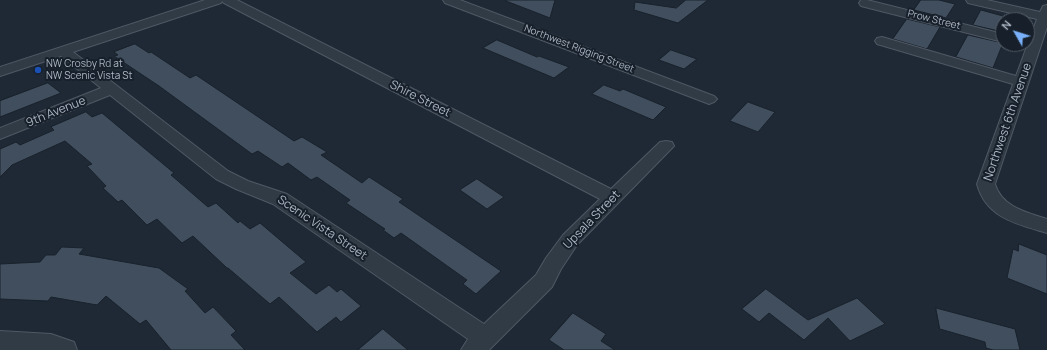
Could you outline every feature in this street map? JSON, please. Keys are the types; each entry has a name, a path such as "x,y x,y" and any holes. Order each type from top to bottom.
{"street":[{"path":"0,72 217,0"},
{"name":"Shire Street","path":"228,0 613,198"},
{"name":"Northwest Rigging Street","path":"449,0 709,98"},
{"path":"972,0 1046,13"},
{"name":"Prow Street","path":"865,3 995,36"},
{"name":"Northwest 6th Avenue","path":"1035,47 1046,13"},
{"path":"882,41 1021,82"},
{"name":"Scenic Vista Street","path":"63,51 222,175 242,186 280,199 479,344"},
{"name":"Northwest 6th Avenue","path":"1033,52 1021,82 986,184 987,192 993,201 1003,209 1047,226"},
{"name":"9th Avenue","path":"0,134 112,89"},
{"name":"Upsala Street","path":"479,344 544,281 553,264 570,240 666,146"},
{"path":"0,341 51,345 65,350"}],"building":[{"path":"555,0 550,18 506,1"},
{"path":"686,0 708,0 678,23 634,10 635,2 676,8"},
{"path":"921,0 939,0 955,4 946,18 914,10"},
{"path":"981,10 995,14 995,30 973,25"},
{"path":"907,19 940,27 927,49 893,39"},
{"path":"968,35 995,41 995,52 999,52 993,68 956,57"},
{"path":"497,40 537,57 539,56 569,67 554,78 483,48"},
{"path":"135,44 149,53 151,52 190,78 196,75 294,141 302,137 327,152 321,155 362,183 369,177 403,199 399,202 501,271 476,294 463,284 467,280 401,233 394,238 383,230 385,229 346,203 350,200 317,177 311,180 288,163 282,167 258,151 252,154 159,86 114,56 118,55 114,52"},
{"path":"671,50 697,59 684,69 659,60"},
{"path":"48,83 61,93 0,117 0,101"},
{"path":"604,85 620,91 623,89 666,107 653,120 592,94"},
{"path":"748,102 775,112 758,132 730,121"},
{"path":"86,112 92,117 102,113 174,173 171,175 208,207 216,203 238,223 240,221 250,229 260,223 306,262 290,273 316,294 329,285 337,292 341,289 361,306 341,322 336,317 317,332 279,297 270,304 227,268 193,236 182,243 157,219 147,225 122,200 118,202 103,188 106,186 87,166 92,164 65,141 12,165 0,177 0,149 16,142 20,145 54,130 51,127"},
{"path":"477,179 504,197 487,209 460,190"},
{"path":"1019,244 1047,255 1047,294 1007,278 1013,249 1018,251"},
{"path":"62,247 84,248 79,254 159,268 188,289 185,291 205,313 213,307 236,331 231,335 245,350 171,350 146,320 140,324 106,296 97,305 51,297 48,301 0,299 0,264 40,262 46,255 55,255"},
{"path":"766,289 808,320 857,298 885,324 850,341 828,318 804,340 769,313 759,322 742,309"},
{"path":"936,308 1015,329 1020,350 993,350 986,348 985,342 940,329"},
{"path":"573,313 606,334 601,341 615,350 564,350 549,340"},
{"path":"383,329 408,350 358,350"}],"place":[{"name":"NW Crosby Rd at NW Scenic Vista St","path":"38,70"}]}
